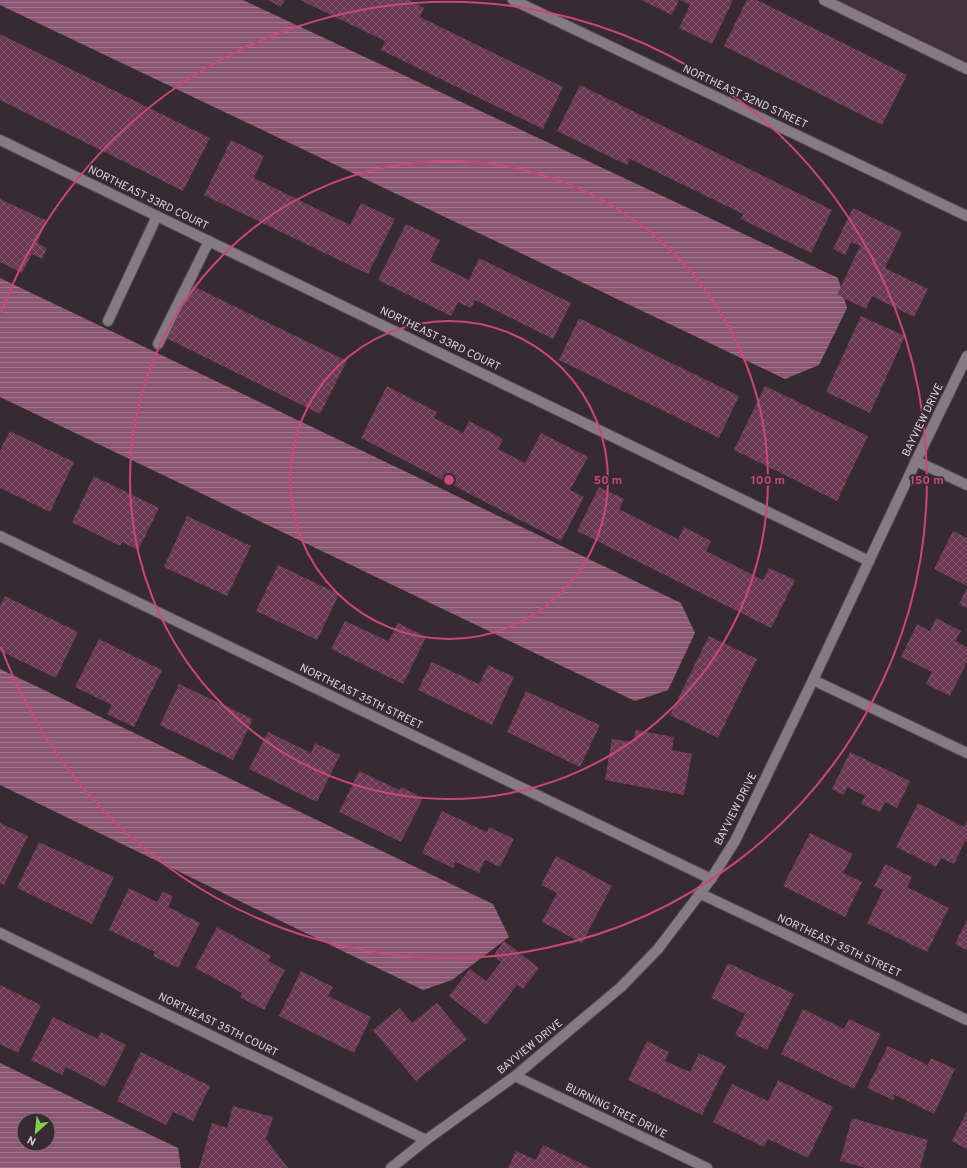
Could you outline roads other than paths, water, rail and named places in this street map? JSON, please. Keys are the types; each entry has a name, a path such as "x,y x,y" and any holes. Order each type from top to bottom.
{"street":[{"name":"NORTHEAST 32ND STREET","path":"513,0 967,216"},
{"path":"824,0 967,69"},
{"name":"NORTHEAST 33RD COURT","path":"0,140 869,561"},
{"path":"108,321 157,216"},
{"path":"158,344 209,241"},
{"name":"BAYVIEW DRIVE","path":"390,1168 426,1140 515,1076 621,987 658,949 701,894 735,841 967,356"},
{"path":"916,460 967,485"},
{"name":"NORTHEAST 35TH STREET","path":"0,536 711,879"},
{"path":"813,680 967,753"},
{"name":"NORTHEAST 35TH STREET","path":"701,894 967,1020"},
{"name":"NORTHEAST 35TH COURT","path":"0,932 426,1140"},
{"name":"BURNING TREE DRIVE","path":"515,1076 707,1168"}]}
